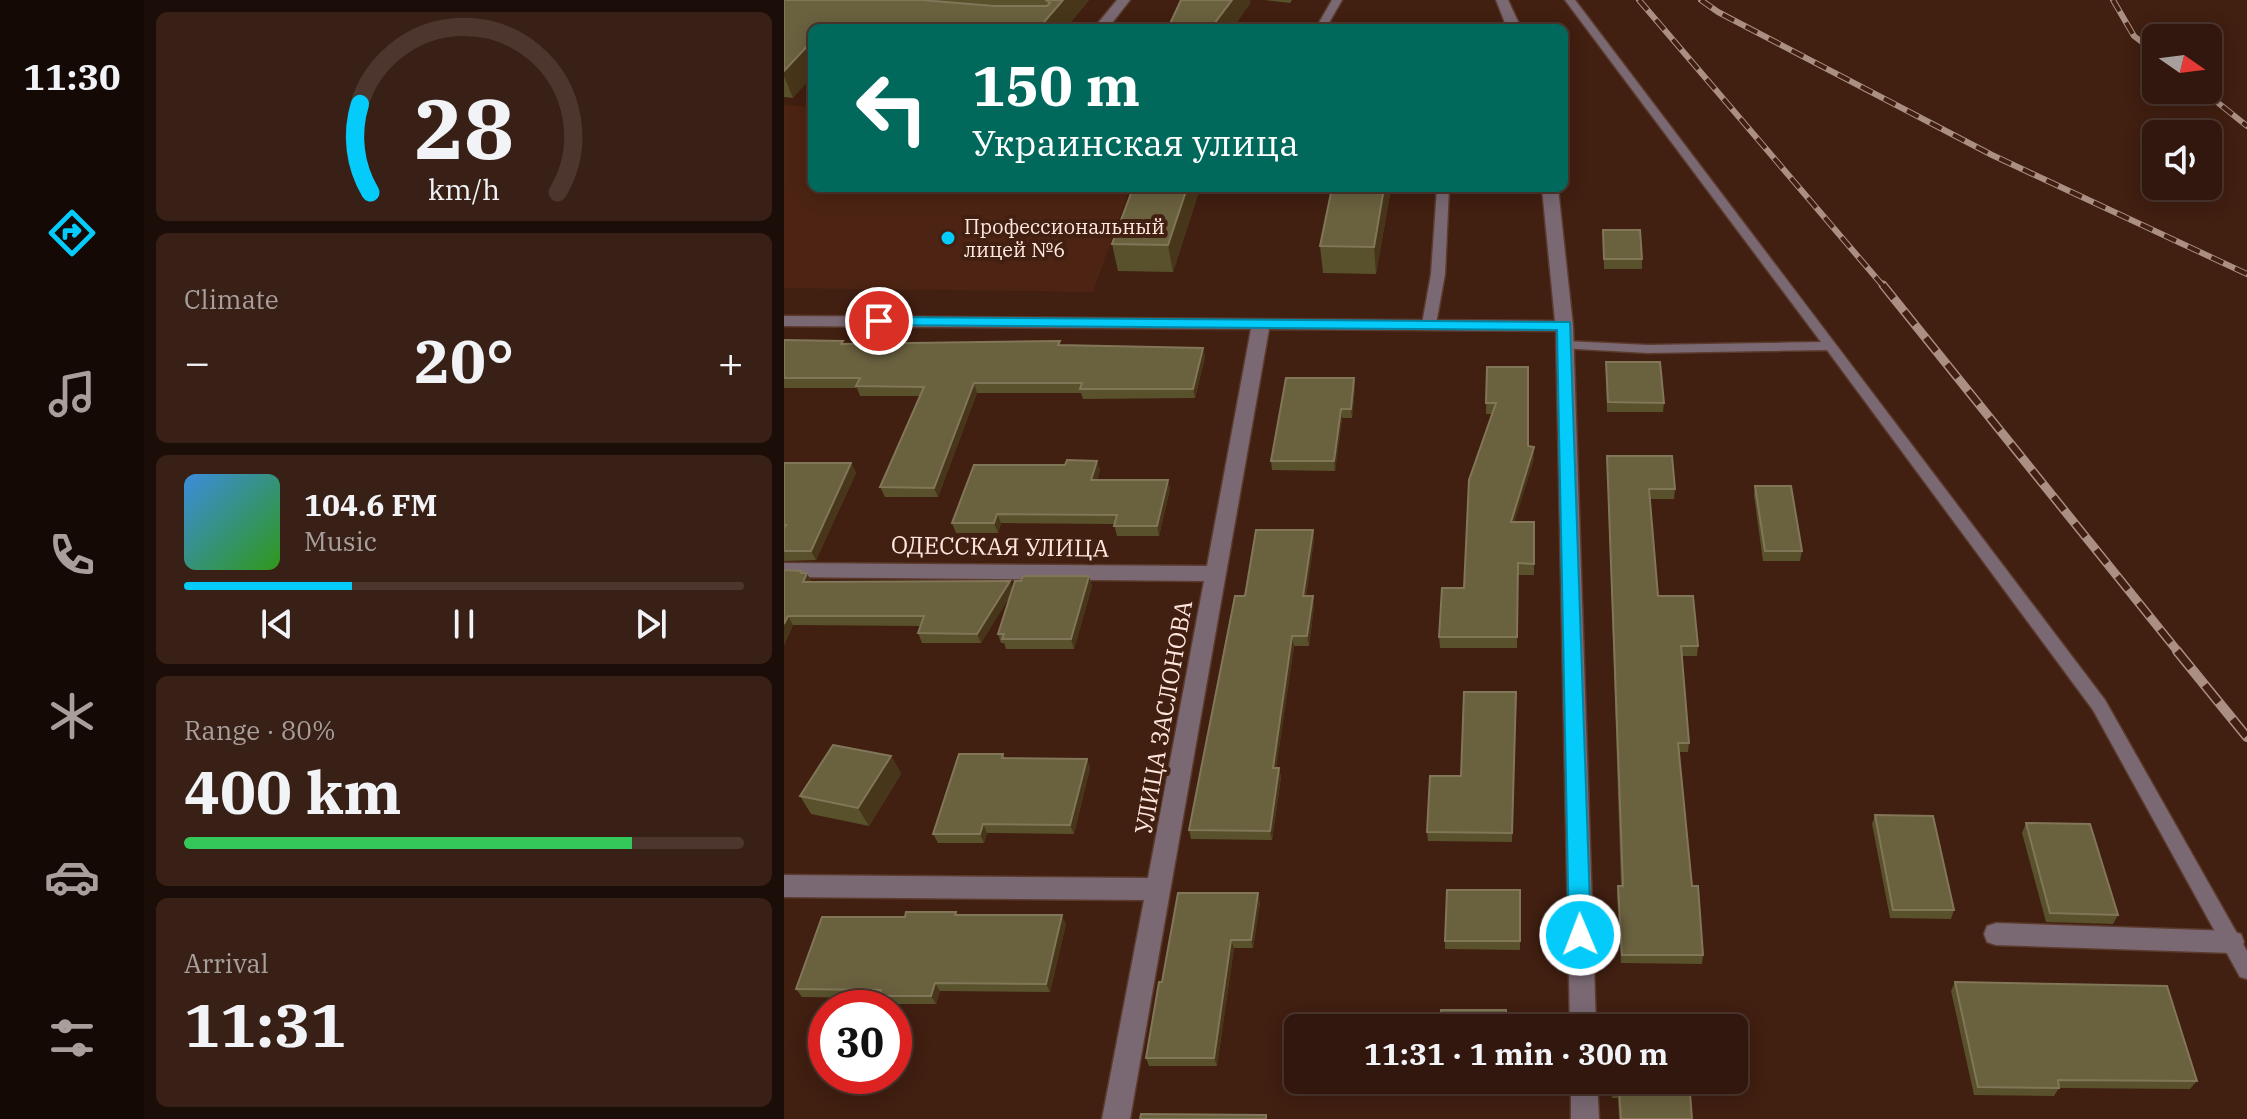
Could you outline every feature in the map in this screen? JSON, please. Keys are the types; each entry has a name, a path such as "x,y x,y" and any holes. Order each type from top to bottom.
{"street":[{"path":"1104,24 1124,0"},
{"path":"1502,0 1512,24"},
{"path":"1550,192 1564,335 1583,1014"},
{"path":"784,321 1429,324 1564,335"},
{"name":"УЛИЦА ЗАСЛОНОВА","path":"1116,1119 1261,324"},
{"name":"ОДЕССКАЯ УЛИЦА","path":"784,570 1216,574"},
{"path":"784,886 1158,889"},
{"path":"1996,934 2232,942"},
{"path":"1584,1094 1585,1119"}],"lane":[{"path":"1323,24 1337,0"},
{"path":"1570,0 2099,705 2247,970"},
{"path":"1429,324 1438,274 1443,192"},
{"path":"1564,335 1648,349 1831,346"}],"shaded area":[{"name":"Профессиональный лицей №6","path":"784,105 808,107 808,192 1129,192 1093,292 784,288"}],"building":[{"path":"784,0 921,0 994,6 1047,6 1050,3 1046,0 1063,0 1042,24 808,24 808,45 784,71"},
{"path":"1181,0 1232,0 1214,24 1170,24"},
{"path":"1132,192 1186,192 1168,245 1112,244"},
{"path":"1331,192 1383,192 1374,247 1320,246"},
{"path":"1603,230 1640,230 1642,259 1604,259"},
{"path":"784,340 843,341 841,344 1060,341 1058,345 1203,348 1193,389 1080,389 1082,383 974,383 934,488 880,487 924,387 856,386 860,378 784,378"},
{"path":"1606,362 1660,362 1664,403 1608,402"},
{"path":"1487,367 1528,367 1528,446 1534,447 1511,522 1534,522 1534,564 1518,563 1517,637 1439,637 1442,588 1464,588 1469,480 1496,403 1486,403"},
{"path":"1286,378 1354,378 1351,409 1341,409 1334,461 1271,461"},
{"path":"1607,456 1672,456 1675,489 1649,489 1658,596 1693,596 1698,646 1681,646 1689,743 1678,743 1692,886 1698,886 1703,955 1622,955 1618,886 1623,886"},
{"path":"1067,460 1097,461 1091,480 1168,480 1157,526 1114,526 1117,515 997,514 994,523 952,523 974,465 1065,465"},
{"path":"784,463 851,463 811,551 784,551"},
{"path":"1755,486 1791,486 1802,551 1765,551"},
{"path":"1256,530 1313,530 1303,596 1313,596 1307,636 1292,636 1273,768 1279,768 1270,831 1189,830 1235,596 1245,596"},
{"path":"784,570 807,573 803,582 1010,581 977,634 918,633 924,616 788,616 784,624"},
{"path":"1023,576 1089,576 1071,639 1002,639 1004,634 998,634 1015,581 1021,581"},
{"path":"1464,692 1516,692 1512,833 1427,832 1430,776 1461,776"},
{"path":"833,745 891,756 858,808 800,796"},
{"path":"959,754 1087,759 1070,825 983,824 980,834 933,834"},
{"path":"1875,815 1933,816 1954,910 1893,910"},
{"path":"2026,823 2090,824 2118,915 2050,913"},
{"path":"1447,890 1520,890 1520,941 1445,941"},
{"path":"1178,893 1258,893 1251,940 1231,940 1214,1058 1146,1058"},
{"path":"906,912 1062,915 1046,984 935,983 931,996 912,996 912,990 796,989 822,917 905,917"},
{"path":"1955,982 2167,986 2197,1081 2058,1080 2059,1088 1978,1087"},
{"path":"1441,1010 1506,1010 1506,1014 1441,1014"},
{"path":"1619,1094 1690,1094 1692,1119 1621,1119"},
{"path":"1141,1114 1266,1115 1266,1119 1140,1119"}],"railway":[{"path":"1639,0 1884,287"},
{"path":"1701,0 1718,12 1992,155 2247,274"},
{"path":"2113,0 2134,36 2142,42"},
{"path":"2220,104 2247,126"},
{"path":"1883,285 2179,653"},
{"path":"2177,651 2247,737"}],"place":[{"name":"Профессиональный лицей №6","path":"948,238"}],"route":[{"path":"879,321 1564,326 1580,935"}]}
